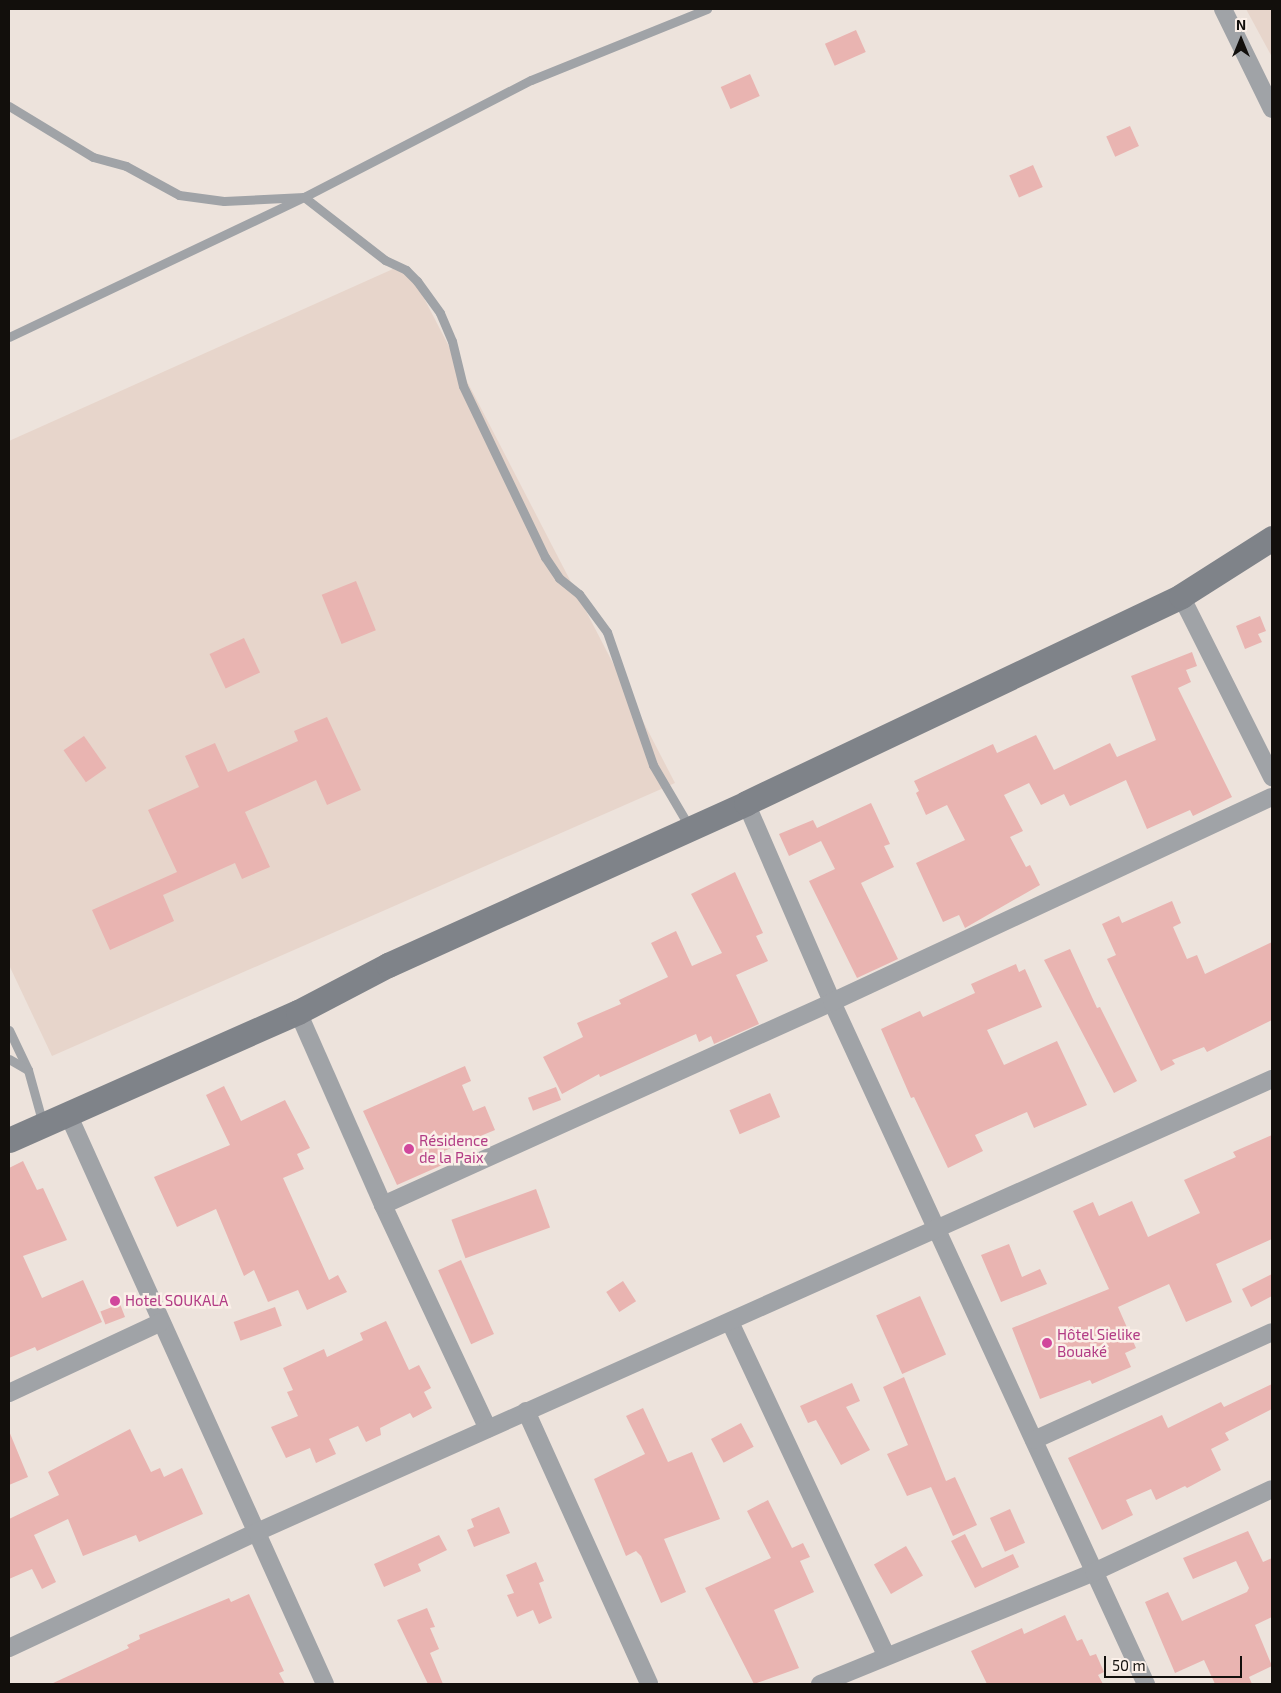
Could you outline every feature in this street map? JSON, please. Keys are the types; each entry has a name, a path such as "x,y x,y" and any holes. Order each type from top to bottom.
{"street":[{"path":"1223,9 1272,109"},
{"path":"9,1140 298,1012 388,965 691,829 1181,596 1272,538"},
{"path":"1181,596 1272,777"},
{"path":"383,1205 832,1002 1272,797"},
{"path":"746,803 832,1002 1146,1684"},
{"path":"298,1012 383,1205 488,1429"},
{"path":"9,1648 257,1532 1272,1079"},
{"path":"68,1114 325,1684"},
{"path":"9,1393 162,1322"},
{"path":"730,1322 886,1654"},
{"path":"1034,1440 1272,1332"},
{"path":"526,1411 649,1684"},
{"path":"820,1684 886,1654 1094,1572 1272,1489"}],"lane":[{"path":"9,337 304,197 531,80 707,9"},
{"path":"9,106 93,157 126,166 179,195 224,201 304,197 385,260 406,270 440,313 463,386 545,557 559,578 579,594 606,632 653,765 691,829"},
{"path":"9,1030 28,1070 43,1125"},
{"path":"9,1059 28,1070"}],"shaded area":[{"path":"1246,9 1272,9 1272,57"},
{"path":"393,269 412,275 675,783 52,1056 9,965 9,441"}],"building":[{"path":"856,30 866,52 835,66 825,44"},
{"path":"750,74 760,96 731,109 721,87"},
{"path":"1130,126 1139,146 1115,157 1106,137"},
{"path":"1033,165 1043,187 1019,198 1009,176"},
{"path":"356,581 376,630 342,644 322,595"},
{"path":"1260,616 1266,631 1258,634 1262,642 1245,649 1236,626"},
{"path":"244,638 260,672 226,688 210,654"},
{"path":"1192,652 1197,666 1186,670 1191,682 1178,688 1232,797 1193,816 1190,810 1147,829 1126,780 1070,806 1064,794 1041,805 1029,783 1004,795 1023,831 1010,837 1026,867 1030,865 1040,885 965,928 959,915 943,922 916,863 965,840 947,805 926,815 916,793 919,791 914,781 993,744 997,753 1036,735 1054,770 1110,743 1117,757 1156,740 1131,676"},
{"path":"327,717 361,790 327,805 316,780 245,812 270,867 242,879 235,863 163,895 174,921 110,950 92,910 177,872 148,810 199,787 185,756 215,743 228,772 298,741 294,731"},
{"path":"84,736 106,768 86,782 64,750"},
{"path":"871,803 890,844 884,846 894,867 861,883 898,959 857,978 809,881 835,869 821,841 789,856 779,834 813,820 817,828"},
{"path":"735,872 763,933 756,936 768,961 736,975 759,1024 714,1044 711,1036 699,1042 696,1034 600,1077 599,1074 562,1094 543,1057 583,1037 577,1023 621,1004 619,1000 668,977 651,943 676,931 692,966 722,953 691,894"},
{"path":"1172,901 1181,923 1173,927 1187,959 1197,955 1205,974 1272,942 1272,1020 1207,1052 1204,1047 1172,1060 1175,1064 1161,1071 1107,959 1116,955 1102,924 1119,916 1122,923"},
{"path":"1070,949 1097,1008 1100,1007 1137,1081 1114,1093 1044,960"},
{"path":"1016,964 1019,972 1025,969 1042,1007 987,1030 1004,1065 1057,1041 1087,1105 1034,1128 1027,1112 975,1135 983,1151 948,1168 914,1097 911,1098 881,1029 920,1011 923,1017 975,993 971,984"},
{"path":"465,1066 471,1081 462,1085 473,1111 485,1106 495,1130 444,1151 449,1162 397,1185 363,1111"},
{"path":"224,1086 241,1121 285,1100 310,1148 297,1154 304,1169 283,1178 329,1280 338,1275 347,1292 307,1310 298,1290 268,1302 254,1270 244,1276 216,1209 177,1227 154,1177 230,1145 206,1095"},
{"path":"556,1087 561,1100 533,1111 528,1098"},
{"path":"770,1093 780,1117 740,1134 729,1110"},
{"path":"1272,1135 1272,1239 1216,1264 1232,1302 1186,1322 1169,1284 1118,1307 1136,1348 1125,1353 1131,1367 1092,1384 1090,1380 1040,1399 1012,1328 1109,1289 1073,1211 1093,1202 1099,1216 1132,1201 1148,1237 1200,1213 1184,1180 1236,1157 1233,1152"},
{"path":"23,1161 37,1190 43,1188 67,1240 23,1256 42,1298 83,1280 102,1322 37,1351 35,1347 9,1358 9,1168"},
{"path":"536,1189 550,1228 465,1258 451,1220"},
{"path":"1009,1244 1022,1277 1040,1269 1047,1284 1001,1302 981,1255"},
{"path":"461,1260 494,1334 471,1344 438,1270"},
{"path":"1272,1274 1272,1296 1251,1307 1242,1289"},
{"path":"623,1281 636,1301 619,1312 606,1292"},
{"path":"920,1296 946,1354 902,1374 876,1316"},
{"path":"120,1304 125,1317 105,1325 100,1312"},
{"path":"275,1307 282,1326 240,1341 234,1322"},
{"path":"386,1321 409,1370 419,1365 431,1388 424,1392 432,1408 413,1418 410,1413 380,1428 381,1435 366,1442 358,1426 329,1439 336,1454 316,1463 310,1448 286,1458 271,1427 298,1416 287,1392 293,1390 283,1368 324,1349 327,1357 363,1340 360,1333"},
{"path":"904,1377 946,1481 955,1477 977,1525 953,1536 931,1487 907,1496 887,1454 908,1445 883,1387"},
{"path":"852,1383 860,1401 846,1407 870,1450 841,1465 816,1420 808,1423 800,1406"},
{"path":"1272,1384 1272,1409 1225,1433 1229,1440 1211,1449 1221,1470 1187,1488 1185,1486 1156,1500 1151,1489 1126,1500 1133,1515 1102,1530 1068,1458 1162,1415 1168,1428 1221,1402 1224,1407"},
{"path":"643,1408 668,1462 692,1452 720,1519 664,1539 686,1592 661,1603 641,1556 636,1551 626,1556 594,1479 645,1454 626,1416"},
{"path":"741,1423 754,1447 724,1463 711,1439"},
{"path":"130,1429 151,1472 160,1468 164,1477 182,1468 203,1514 139,1542 136,1535 83,1556 68,1519 34,1535 56,1582 42,1589 32,1569 9,1579 9,1519 59,1495 48,1472"},
{"path":"9,1431 28,1477 9,1485"},
{"path":"768,1500 792,1548 803,1543 810,1557 800,1561 814,1592 774,1610 799,1668 754,1684 705,1588 771,1558 747,1511"},
{"path":"499,1507 510,1533 474,1547 467,1530 474,1527 471,1519"},
{"path":"1010,1509 1025,1543 1005,1552 990,1518"},
{"path":"1248,1531 1263,1562 1272,1558 1272,1617 1255,1625 1272,1666 1249,1677 1252,1684 1215,1684 1204,1660 1175,1673 1145,1602 1168,1592 1182,1621 1247,1592 1249,1588 1236,1561 1193,1579 1183,1558"},
{"path":"965,1534 982,1568 1013,1554 1019,1567 975,1588 951,1541"},
{"path":"439,1535 447,1550 418,1564 421,1571 384,1587 374,1564"},
{"path":"906,1546 923,1575 891,1594 874,1564"},
{"path":"536,1562 544,1581 539,1583 552,1618 539,1624 533,1610 517,1617 507,1595 514,1593 506,1575"},
{"path":"249,1594 284,1671 279,1673 285,1684 51,1684 129,1648 127,1645 140,1639 139,1635 229,1598 231,1602"},
{"path":"427,1608 435,1627 430,1628 439,1649 430,1653 443,1684 428,1684 397,1620"},
{"path":"1065,1615 1077,1641 1082,1639 1090,1656 1096,1654 1104,1672 1098,1675 1103,1684 987,1684 971,1651 1022,1628 1024,1634"}],"place":[{"name":"Résidence de la Paix","path":"409,1149"},
{"name":"Hotel SOUKALA","path":"115,1301"},
{"name":"Hôtel Sielike Bouaké","path":"1047,1343"}]}
